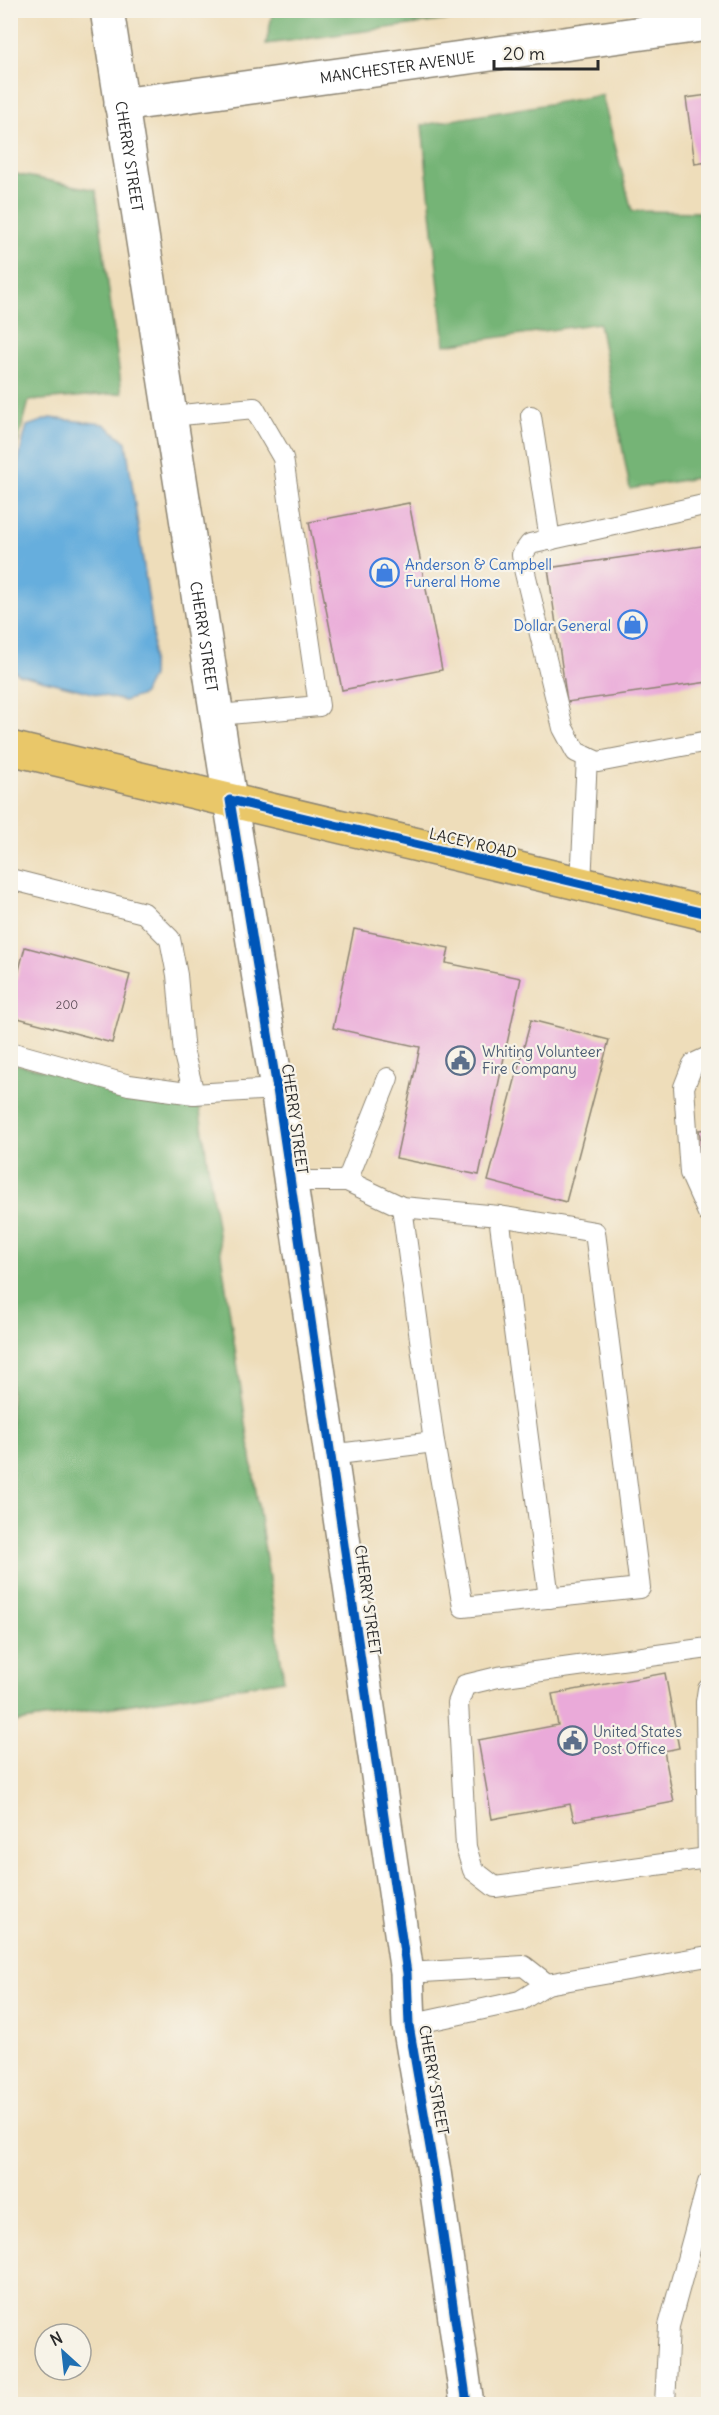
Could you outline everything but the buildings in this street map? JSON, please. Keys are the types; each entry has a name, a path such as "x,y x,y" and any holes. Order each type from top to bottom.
{"main road":[{"name":"LACEY ROAD","path":"10,748 708,914"}],"street":[{"name":"CHERRY STREET","path":"107,10 276,1089 407,1973 409,2025 434,2171 467,2404"},
{"name":"MANCHESTER AVENUE","path":"121,105 708,24"}],"lane":[{"path":"171,416 254,408 283,458 319,706 218,716"},
{"path":"531,416 550,540"},
{"path":"708,504 530,544 522,555 563,728 576,752 598,762 708,741"},
{"path":"581,884 587,757"},
{"path":"10,879 144,913 170,939 177,975 184,1054 194,1094"},
{"path":"10,1052 129,1085 194,1094 276,1089"},
{"path":"708,1057 693,1064 684,1087 690,1173 708,1213"},
{"path":"347,1181 388,1078"},
{"path":"289,1181 347,1181 402,1207 498,1216 595,1232 640,1588 463,1607 434,1442 402,1207"},
{"path":"498,1216 549,1598"},
{"path":"330,1455 434,1442"},
{"path":"708,1648 498,1677 465,1685 458,1703 466,1846 473,1870 495,1887 708,1862 705,1702 708,1689"},
{"path":"409,2025 520,2001 547,1984 708,1956"},
{"path":"407,1973 524,1966 547,1984"},
{"path":"665,2404 669,2326 708,2183"}],"green space":[{"path":"273,10 516,11 266,44"},
{"path":"602,95 632,211 708,212 708,476 630,489 599,323 445,345 422,125"},
{"path":"11,173 96,190 122,393 29,401 11,468"},
{"path":"11,1063 199,1105 284,1680 11,1723"}],"water":[{"path":"50,418 104,424 126,442 153,630 152,676 143,695 124,701 18,674 11,667 10,546 15,485 27,426"}],"cycle path":[{"path":"467,2404 434,2171 409,2025 407,1973 277,1089 230,800 708,914"}],"place":[{"name":"Anderson & Campbell Funeral Home","path":"384,573"},
{"name":"Dollar General","path":"632,625"},
{"name":"Whiting Volunteer Fire Company","path":"461,1060"},
{"name":"United States Post Office","path":"572,1740"}]}
